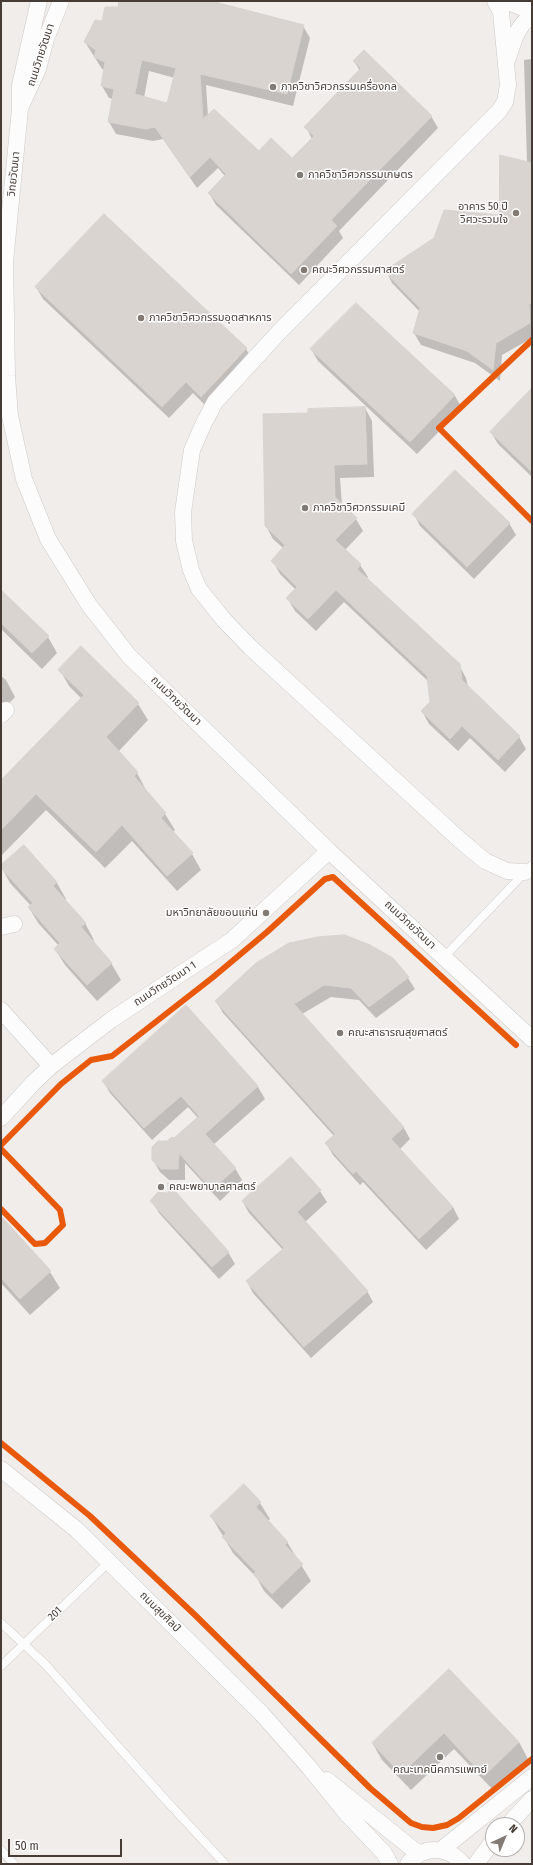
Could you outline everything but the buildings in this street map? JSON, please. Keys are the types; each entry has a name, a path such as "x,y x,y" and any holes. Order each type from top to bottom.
{"street":[{"path":"20,109 20,84 39,1"},
{"name":"ถนนวิทยวัฒนา","path":"20,109 38,69 46,39 61,1"},
{"path":"495,1 501,12 508,85 505,102 499,111 280,331 215,402 192,450 183,512 184,542 191,570 199,589 224,620 250,647 460,840 485,861 507,871 529,869"},
{"path":"505,1 532,11"},
{"path":"506,64 517,32 526,19 532,16"},
{"name":"วิทยวัฒนา","path":"5,262 20,109"},
{"name":"ถนนวิทยวัฒนา","path":"5,262 7,376 10,416 24,479 48,539 89,605 129,656 329,851 532,1039"},
{"name":"ถนนวิทยวัฒนา 1","path":"1,1118 51,1066 112,1020 232,940 329,851"},
{"path":"1,1010 51,1066"},
{"name":"ถนนสุขศิลป์","path":"1,1469 77,1530 262,1714 308,1766"},
{"path":"308,1766 357,1803 398,1838 414,1859 430,1850 441,1850 451,1853 463,1864"},
{"path":"308,1766 347,1814 384,1854 390,1864"},
{"path":"441,1850 532,1777"},
{"path":"515,1817 532,1799"},
{"path":"476,1864 485,1852"}],"lane":[{"path":"444,957 529,869"},
{"name":"201","path":"1,1666 110,1562"},
{"path":"1,1623 45,1664 162,1796 225,1864"},
{"path":"1,1850 14,1864"}],"cycle path":[{"path":"532,340 439,428 532,521"},
{"path":"1,1145 61,1084 91,1060 112,1056 212,978 267,932 325,879 333,877 516,1045"},
{"path":"1,1149 60,1210 63,1225 45,1243 35,1244 1,1209"},
{"path":"1,1443 90,1516 195,1615 370,1788 411,1823 422,1827 433,1828 447,1825 459,1818 532,1759"}],"place":[{"name":"ภาควิชาวิศวกรรมเครื่องกล","path":"273,87"},
{"name":"ภาควิชาวิศวกรรมเกษตร","path":"300,175"},
{"name":"อาคาร 50 ปี วิศวะรวมใจ","path":"516,213"},
{"name":"คณะวิศวกรรมศาสตร์","path":"304,270"},
{"name":"ภาควิชาวิศวกรรมอุตสาหการ","path":"141,318"},
{"name":"ภาควิชาวิศวกรรมเคมี","path":"305,508"},
{"name":"มหาวิทยาลัยขอนแก่น","path":"266,913"},
{"name":"คณะสาธารณสุขศาสตร์","path":"340,1033"},
{"name":"คณะพยาบาลศาสตร์","path":"161,1187"},
{"name":"คณะเทคนิคการแพทย์","path":"440,1757"}]}
